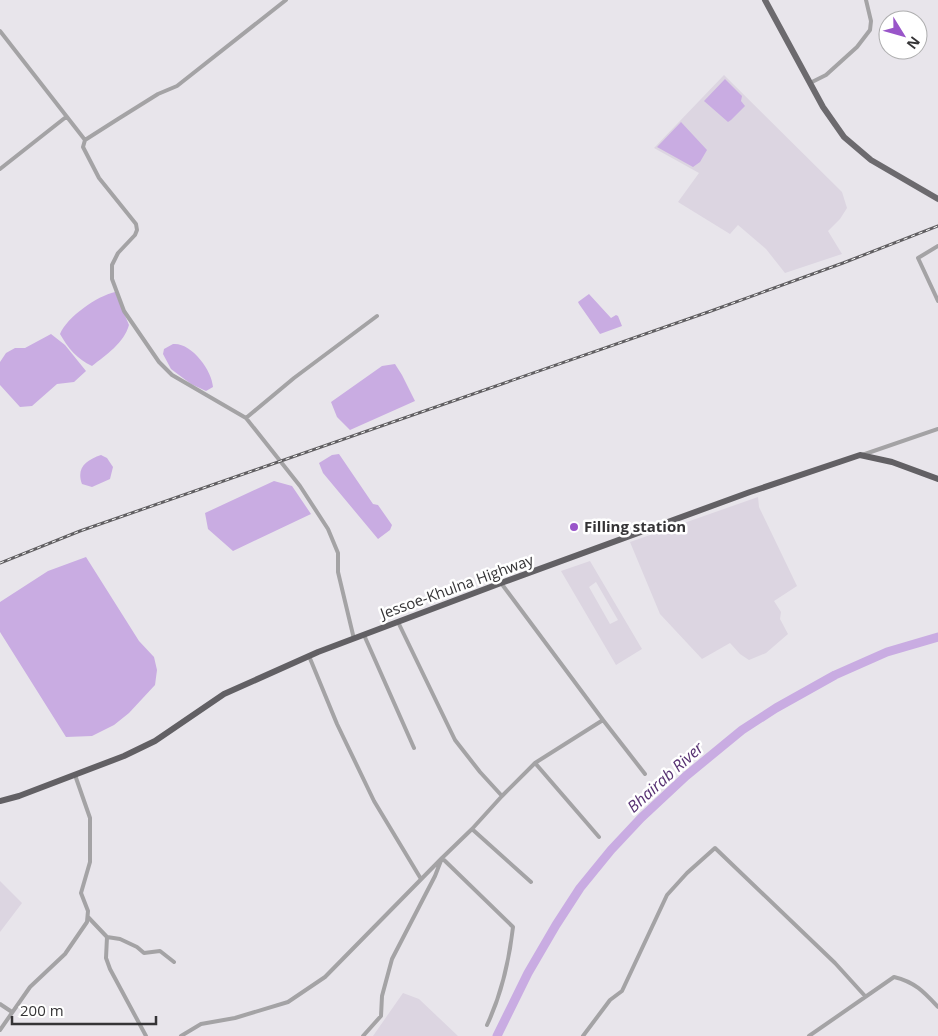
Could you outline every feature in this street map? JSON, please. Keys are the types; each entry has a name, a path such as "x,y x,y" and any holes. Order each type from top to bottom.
{"highway":[{"name":"Jessoe-Khulna Highway","path":"0,801 124,756 155,741 224,694 309,656 750,492 860,455"},
{"path":"860,455 892,462 938,478"}],"main road":[{"path":"765,0 830,120 851,144 882,168 938,199"}],"street":[{"path":"286,0 178,86 158,94 85,140 83,147 99,178 136,224 137,230 135,234 118,253 112,265 112,279 124,311 159,362 172,376 234,409 246,418 264,438 280,463 300,486 328,528 338,553 338,572 354,639"},
{"path":"810,84 832,70 857,47 870,30 871,21 866,0"},
{"path":"0,31 85,140"},
{"path":"0,169 66,117"},
{"path":"938,246 918,258 938,301"},
{"path":"246,418 294,378 377,316"},
{"path":"860,455 938,429"},
{"path":"501,583 645,774"},
{"path":"398,622 455,740 502,796"},
{"path":"364,635 414,748"},
{"path":"309,656 337,724 374,801 421,879"},
{"path":"181,1036 201,1024 235,1018 288,1002 325,977 472,829 534,763 603,720"},
{"path":"534,763 599,837"},
{"path":"75,775 90,818 90,862 81,893 88,917 107,937 120,939 137,947 144,953 160,952 174,962"},
{"path":"472,829 531,882"},
{"path":"583,1036 610,1000 622,991 667,895 687,873 715,848 835,963 865,996"},
{"path":"442,858 512,927 510,953 504,978 495,1008 487,1025"},
{"path":"363,1036 381,1016 382,996 392,959 435,876 442,858"},
{"path":"0,1030 30,987 65,954 87,922 88,917"},
{"path":"107,937 106,958 110,969 146,1036"},
{"path":"809,1036 894,977 908,980 938,1007"},
{"path":"0,1004 12,1012"}],"shaded area":[{"path":"724,75 842,192 847,208 840,219 828,231 842,254 785,273 766,249 738,225 730,234 678,202 699,173 654,148"},
{"path":"725,79 742,96 741,101 745,106 728,122 704,101"},
{"path":"681,122 707,150 700,162 693,167 657,147"},
{"path":"115,292 129,325 119,343 92,366 73,353 60,334 69,321 83,308"},
{"path":"589,294 611,318 616,315 618,316 622,326 600,334 578,302"},
{"path":"51,334 65,345 86,371 74,382 57,384 32,406 20,407 0,385 0,362 6,353 15,348 25,348"},
{"path":"173,344 187,347 199,358 209,373 213,387 206,391 191,384 171,369 163,354 164,349"},
{"path":"395,364 415,401 350,430 337,417 331,402 382,366"},
{"path":"339,454 373,504 378,505 392,525 390,530 378,539 323,473 319,463 332,455"},
{"path":"101,455 107,458 113,467 110,479 92,487 82,484 80,478 81,469 91,459"},
{"path":"274,481 292,486 311,514 233,551 208,529 205,513"},
{"path":"758,497 759,507 797,586 774,601 781,612 780,619 788,634 766,653 749,660 740,654 730,643 702,659 660,614 630,542"},
{"path":"86,557 139,641 154,657 157,670 155,685 129,713 114,725 92,736 66,737 0,632 0,602 48,571"},
{"path":"590,561 642,649 616,665 561,571","holes":["596,582 618,620 610,624 589,587"]},
{"path":"0,881 22,903 0,932"},
{"path":"403,993 419,999 458,1036 373,1036"}],"waterway":[{"name":"Bhairab River","path":"497,1036 528,973 580,888 611,850 641,818 686,776 742,730 776,708 835,675 887,652 938,637"}],"railway":[{"path":"0,563 80,531 711,311 938,226"}],"place":[{"name":"Filling station","path":"574,527"}]}
